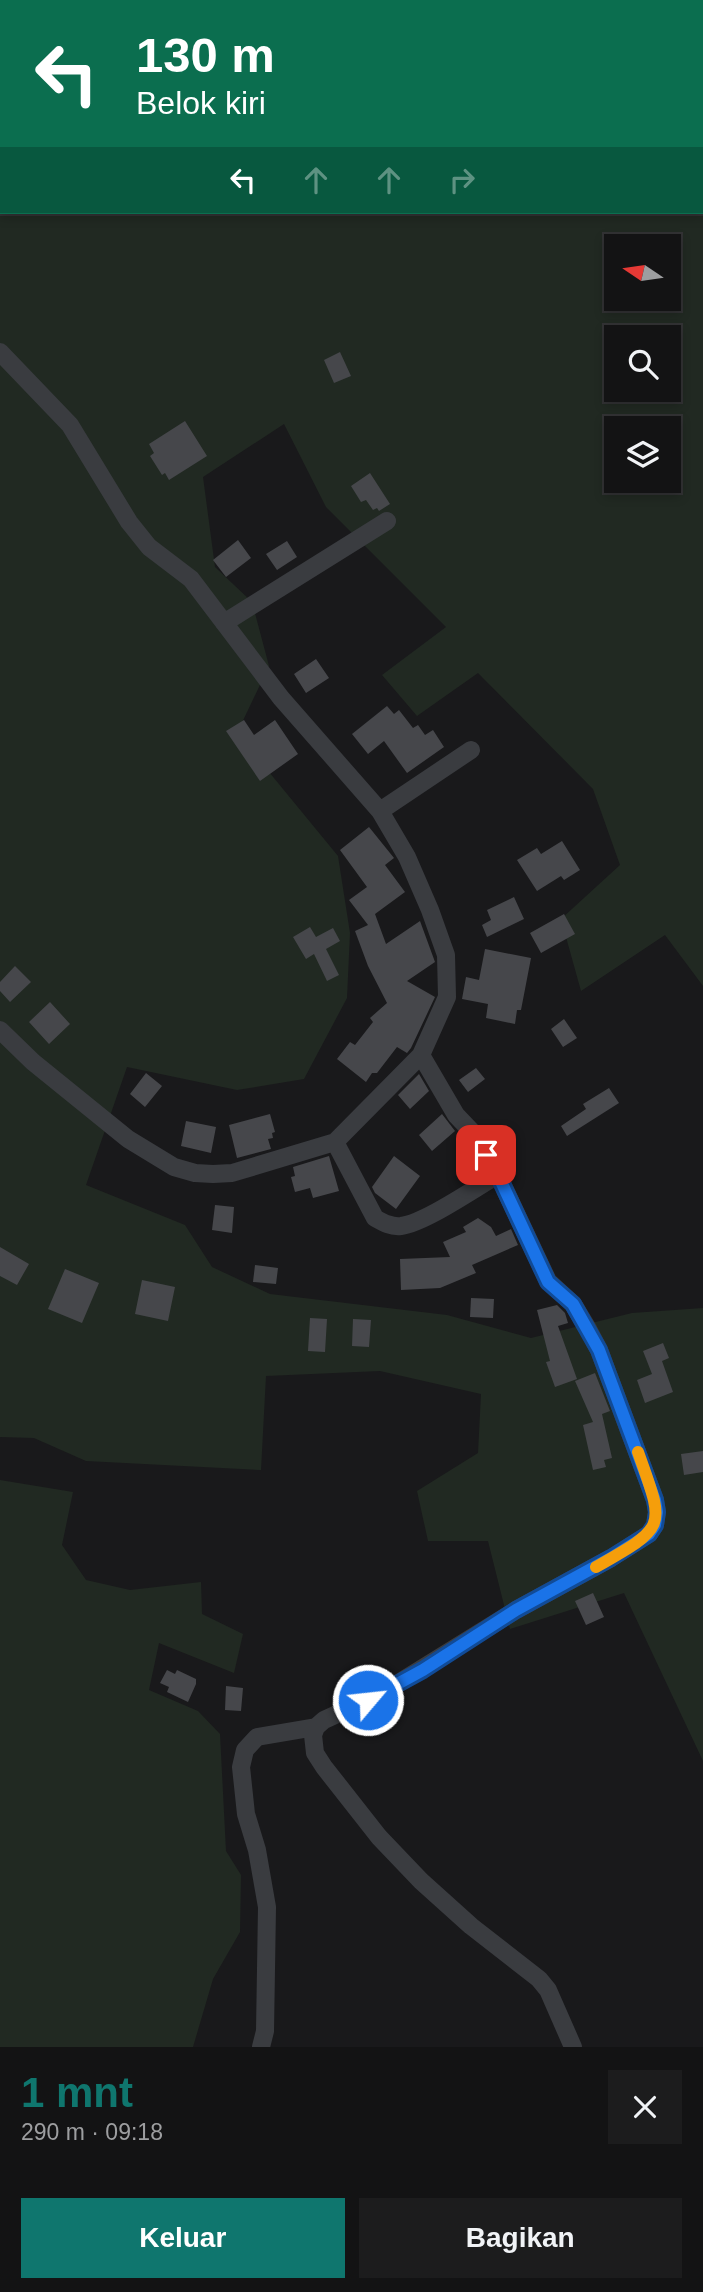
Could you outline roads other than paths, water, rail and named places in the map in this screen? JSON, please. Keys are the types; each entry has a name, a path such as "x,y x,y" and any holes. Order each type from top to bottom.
{"street":[{"path":"0,352 70,425 129,522 149,547 191,579 300,722 380,811 407,857 430,910 446,955 447,997 421,1055 335,1142 232,1173 184,1171 163,1162 128,1139 33,1062 0,1030"},
{"path":"223,623 387,521"},
{"path":"380,811 471,750"},
{"path":"261,2047 265,2031 267,1907 259,1860 246,1814 241,1767 245,1750 257,1737 316,1727 324,1720 381,1695 516,1610 611,1558 649,1534 655,1525 655,1500 599,1350 573,1304 548,1282 498,1175 475,1135 456,1115 421,1055"},
{"path":"335,1142 375,1218 387,1225 403,1226 425,1217 498,1175"},
{"path":"316,1727 312,1744 315,1753 346,1797 421,1881 471,1926 539,1979 556,2005 573,2047"}]}
